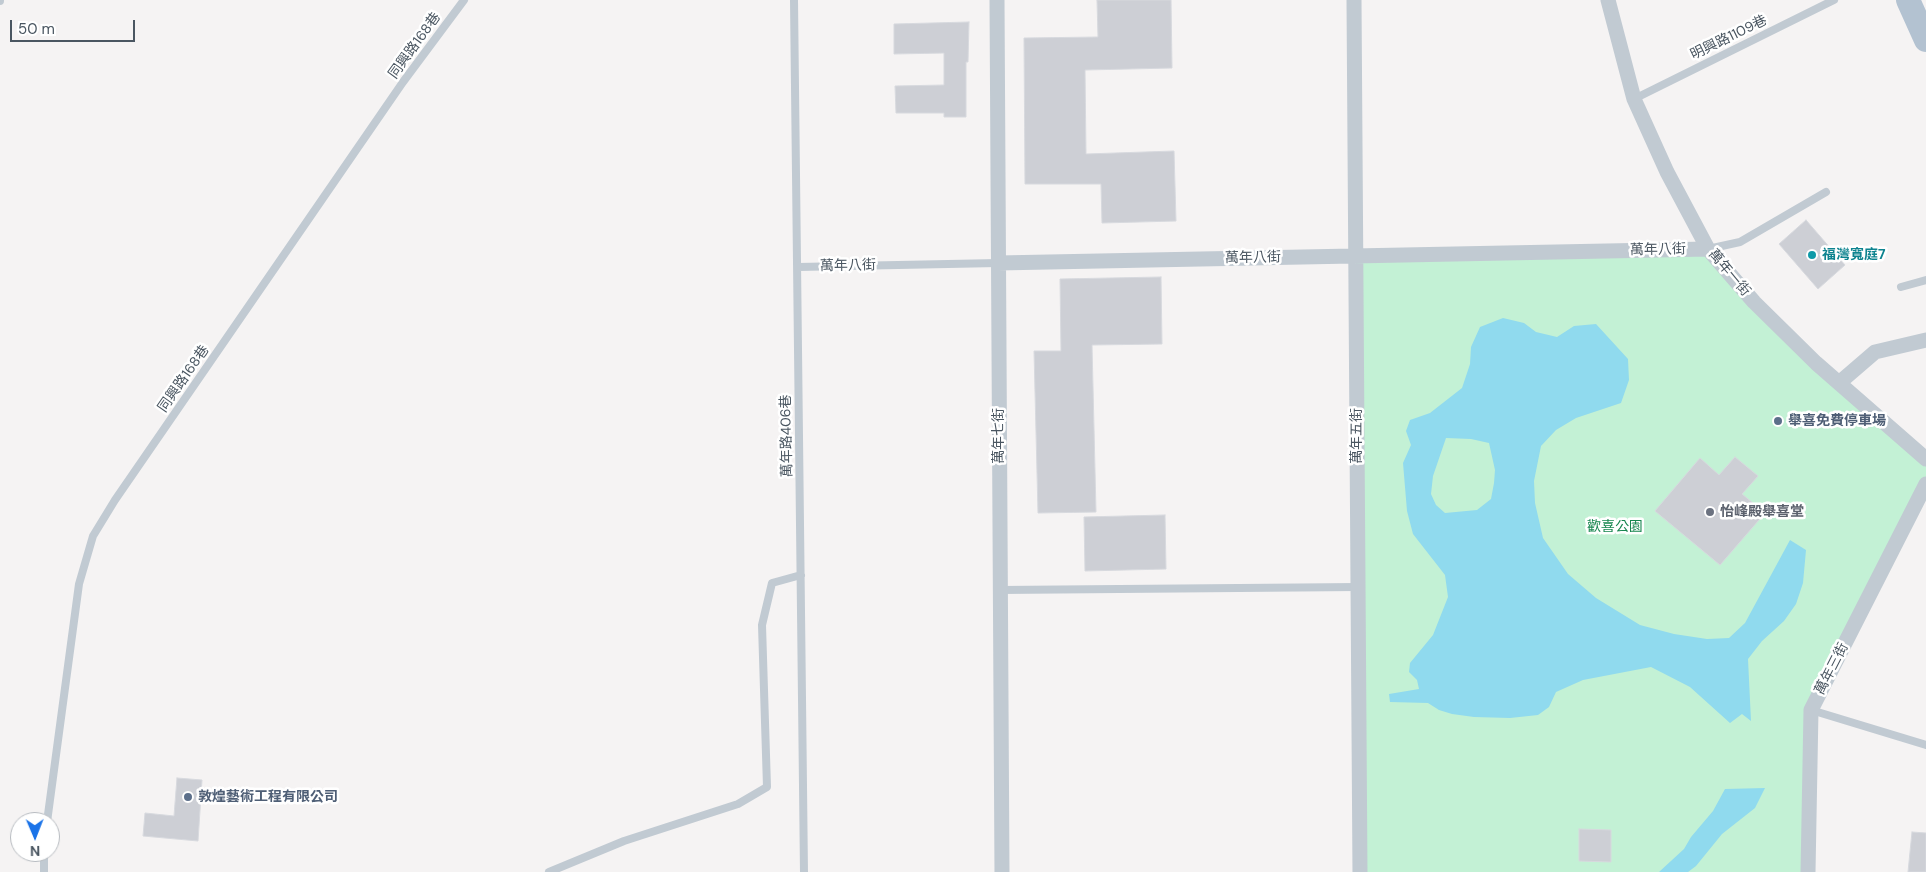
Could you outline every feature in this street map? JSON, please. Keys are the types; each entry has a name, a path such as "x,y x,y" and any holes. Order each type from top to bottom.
{"main road":[{"path":"1908,0 1926,40"}],"street":[{"name":"萬年七街","path":"997,0 1002,872"},
{"name":"萬年五街","path":"1354,0 1360,872"},
{"name":"萬年一街","path":"1608,0 1634,99 1667,172 1708,249 1754,302 1816,363 1926,459"},
{"name":"萬年八街","path":"998,263 1708,249"},
{"path":"1839,382 1875,352 1926,340"},
{"name":"萬年三街","path":"1808,872 1811,710 1926,484"}],"lane":[{"name":"同興路168巷","path":"48,812 79,584 93,536 115,500 403,82 464,0"},
{"name":"萬年路406巷","path":"794,0 804,872"},
{"name":"明興路1109巷","path":"1634,99 1834,0"},
{"path":"1708,249 1740,242 1826,192"},
{"name":"萬年八街","path":"798,267 998,263"},
{"path":"1900,287 1926,280"},
{"path":"549,872 624,841 738,804 767,787 762,625 772,584 801,575"},
{"path":"1000,590 1358,586"},
{"path":"1811,710 1926,745"}],"green space":[{"name":"歡喜公園","path":"1708,249 1754,302 1926,459 1926,484 1811,709 1815,872 1360,872 1356,256"}],"water":[{"path":"1503,318 1524,323 1536,332 1557,337 1574,326 1596,324 1628,359 1629,380 1621,403 1576,418 1556,430 1541,446 1534,481 1535,503 1543,538 1568,574 1596,598 1640,625 1674,634 1707,639 1729,638 1745,623 1790,540 1806,550 1803,583 1796,604 1784,621 1762,641 1748,659 1751,721 1742,714 1730,723 1690,687 1651,667 1583,680 1556,692 1549,707 1538,715 1510,718 1474,717 1452,714 1439,710 1428,703 1390,702 1389,694 1419,689 1417,680 1409,672 1410,663 1433,635 1448,597 1445,575 1413,534 1407,511 1403,463 1411,445 1406,431 1410,420 1430,413 1462,388 1470,364 1471,347 1480,327","holes":["1446,438 1471,439 1489,443 1495,470 1491,499 1477,510 1445,513 1436,505 1431,494 1433,476"]},
{"path":"1765,788 1755,808 1722,834 1696,866 1688,872 1659,872 1684,849 1691,837 1713,811 1725,789"}],"building":[{"path":"1097,0 1171,0 1172,68 1085,70 1086,154 1174,151 1176,221 1102,223 1101,184 1025,184 1024,38 1098,37"},
{"path":"969,22 968,62 966,62 966,117 944,117 944,113 896,113 895,86 944,85 944,53 894,54 894,24"},
{"name":"福灣寬庭7","path":"1806,220 1845,265 1818,289 1779,244"},
{"path":"1161,277 1162,344 1092,345 1096,512 1038,513 1034,351 1061,351 1060,279"},
{"name":"怡峰殿舉喜堂","path":"1735,457 1758,476 1742,494 1765,513 1720,565 1655,511 1700,458 1719,475"},
{"path":"1165,515 1166,569 1085,571 1084,517"},
{"name":"敦煌藝術工程有限公司","path":"177,778 202,780 198,841 143,836 145,813 174,816"},
{"path":"1579,829 1611,830 1611,862 1579,861"},
{"path":"1912,832 1926,833 1926,872 1908,872"}],"place":[{"name":"福灣寬庭7","path":"1812,255"},
{"name":"舉喜免費停車場","path":"1778,421"},
{"name":"怡峰殿舉喜堂","path":"1710,512"},
{"name":"敦煌藝術工程有限公司","path":"188,797"}]}
